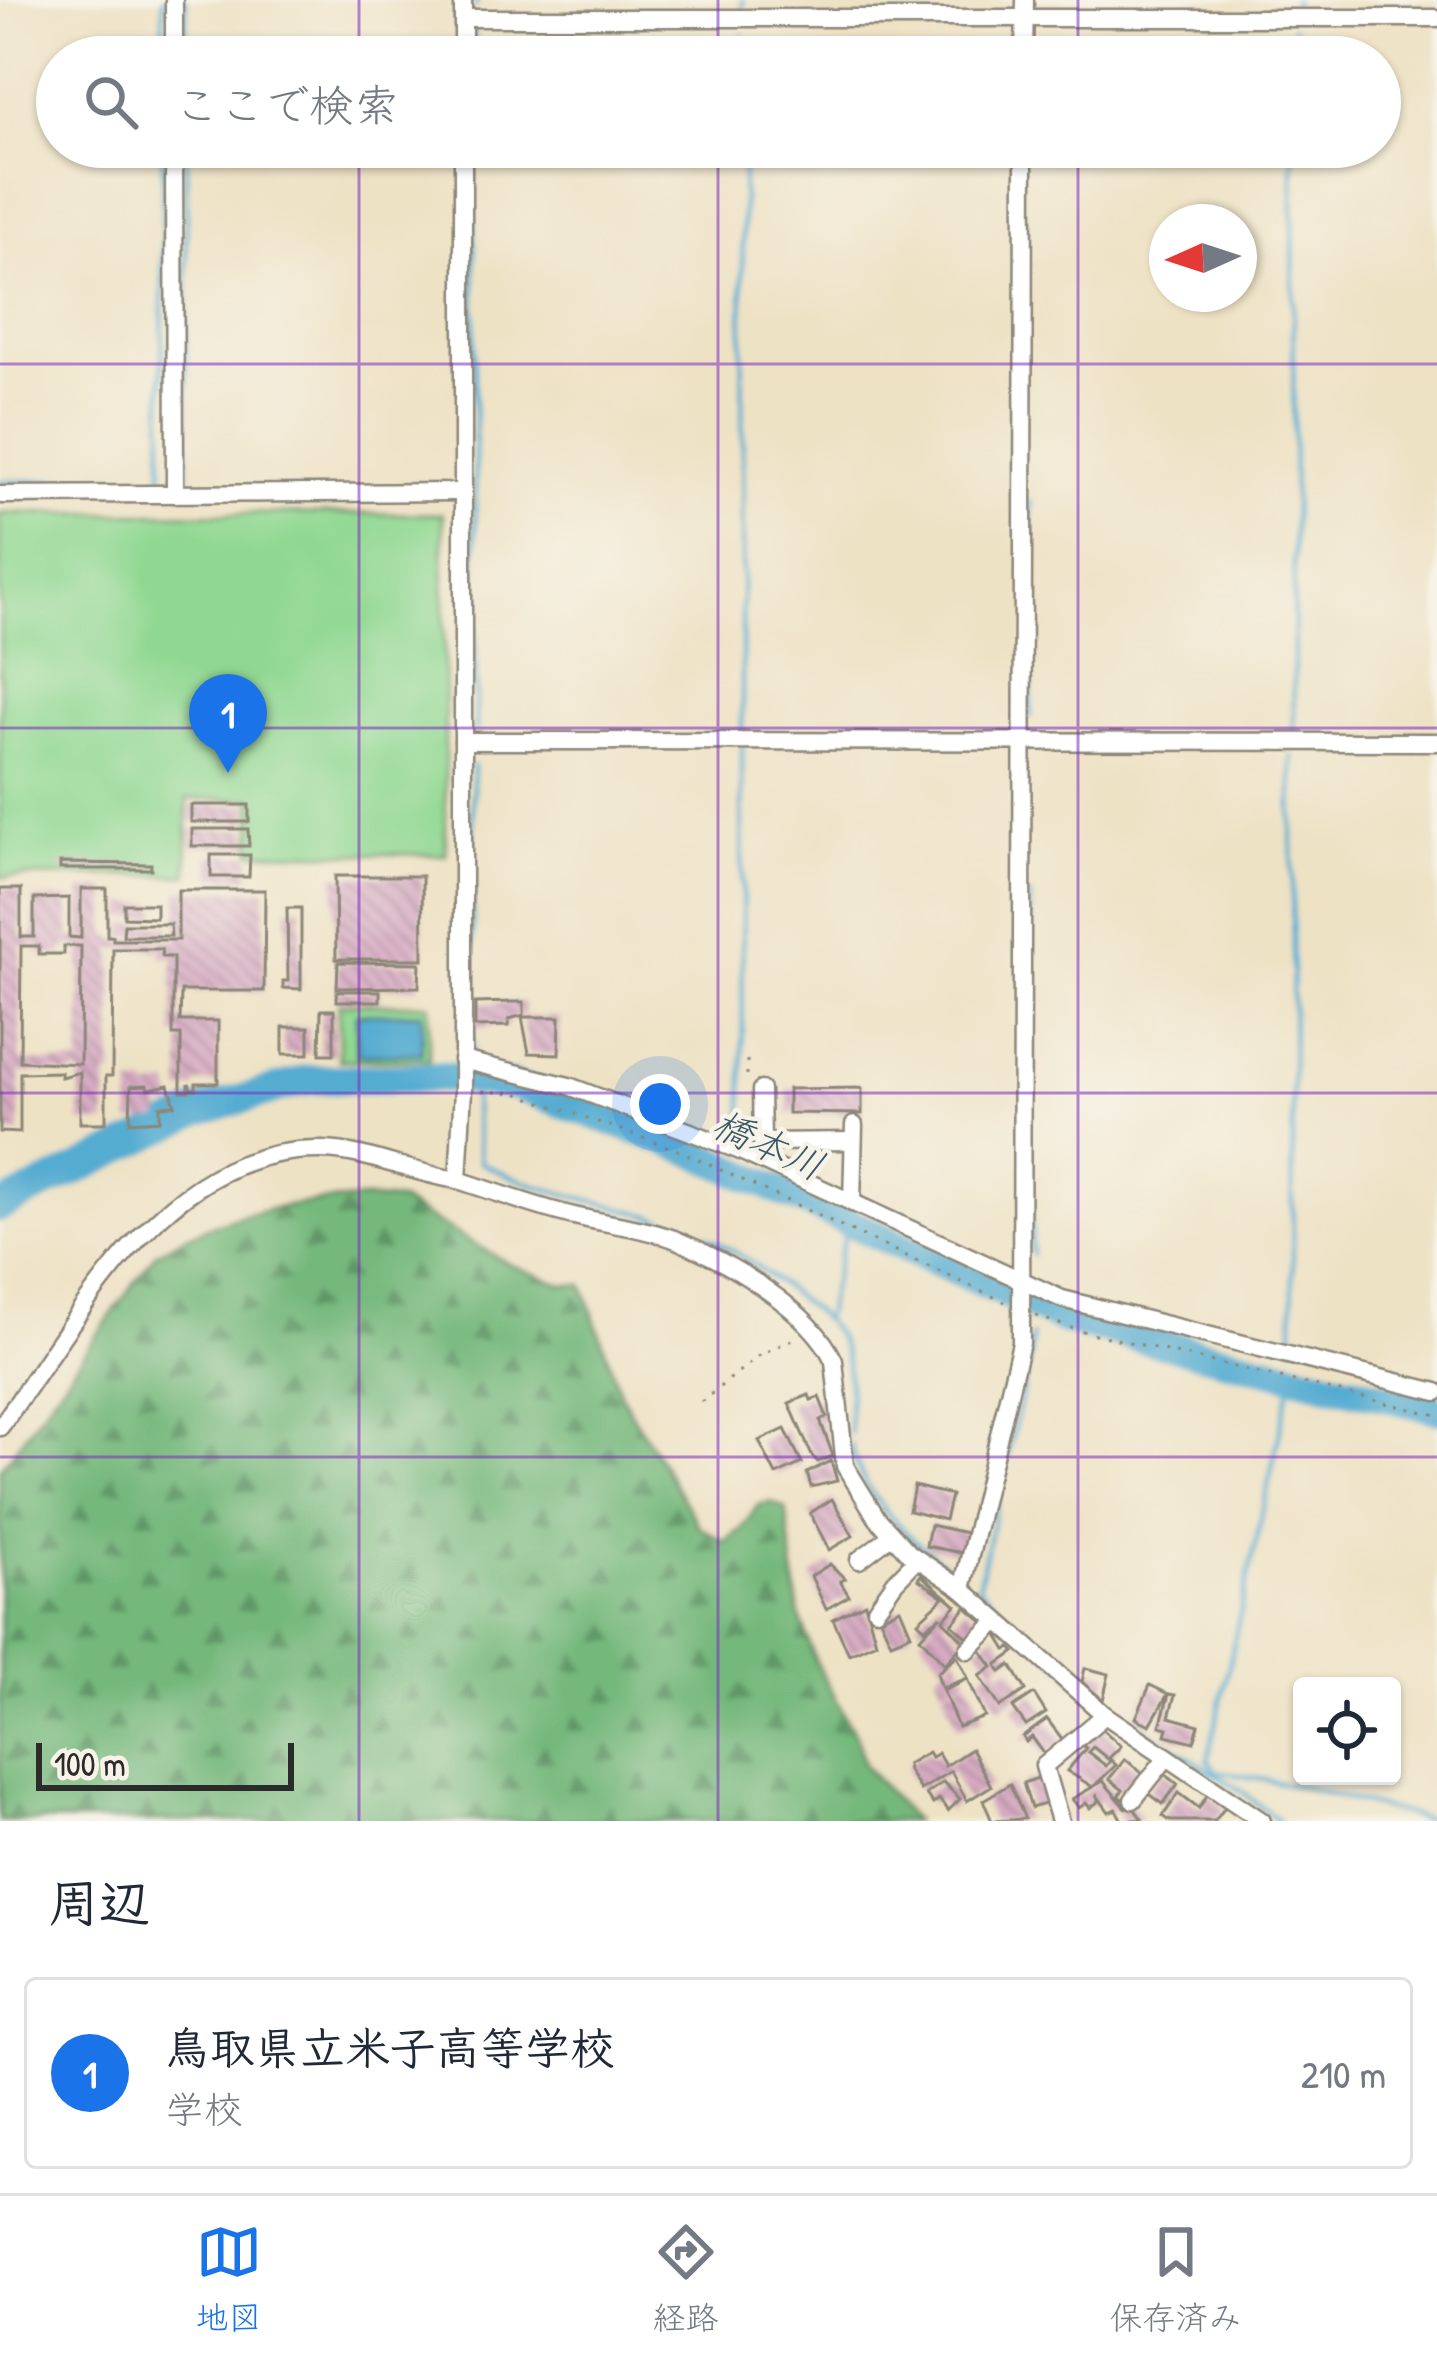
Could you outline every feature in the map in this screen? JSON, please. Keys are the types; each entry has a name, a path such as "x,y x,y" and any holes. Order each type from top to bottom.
{"street":[{"path":"174,0 174,36"},
{"path":"463,9 1024,9 1437,18"},
{"path":"174,168 175,494"},
{"path":"458,1180 463,1092 463,168"},
{"path":"962,1588 1021,1343 1024,168"},
{"path":"0,495 462,492"},
{"path":"463,741 1437,742"},
{"path":"462,1063 569,1086 738,1150 1062,1299 1437,1392"},
{"path":"760,1090 762,1142 854,1133 852,1203"},
{"path":"0,1427 136,1242 171,1205 269,1154 340,1151 458,1180 570,1216 671,1238 779,1299 813,1330 834,1361 840,1450 852,1483 917,1559 962,1588 1105,1715 1262,1821"},
{"path":"859,1560 892,1534"},
{"path":"877,1609 917,1559"},
{"path":"968,1650 998,1621"},
{"path":"1060,1821 1044,1766 1105,1715"},
{"path":"1133,1801 1167,1757"}],"path":[{"path":"463,1092 515,1093 680,1151 1022,1311 1074,1329 1437,1415"},
{"path":"701,1402 761,1354 813,1330"}],"green space":[{"path":"0,513 443,514 446,855 252,852 253,799 187,799 188,875 0,877"},
{"path":"339,1004 429,1004 429,1060 339,1060"},
{"path":"371,1199 399,1201 511,1265 563,1285 583,1285 621,1395 699,1526 724,1542 742,1529 758,1505 771,1502 786,1509 799,1613 816,1663 857,1738 864,1765 914,1821 0,1821 0,1470 155,1254 205,1228 259,1212"}],"water":[{"path":"422,1013 422,1054 357,1055 356,1014"}],"building":[{"path":"191,805 249,805 249,822 191,822"},
{"path":"192,829 248,829 249,846 192,846"},
{"path":"211,855 250,855 249,877 211,877"},
{"path":"60,863 151,864 151,869 60,869"},
{"path":"335,876 422,876 423,959 336,959"},
{"path":"0,889 21,889 21,937 34,937 34,899 69,898 69,937 81,938 81,889 107,889 107,936 113,940 178,940 178,890 265,890 264,991 181,991 180,1021 218,1021 218,1083 196,1083 196,1089 191,1089 189,1083 189,1091 181,1091 181,1035 173,1035 173,957 162,957 161,949 113,949 112,1076 106,1076 106,1123 80,1123 80,1072 61,1077 61,1072 20,1073 20,1133 0,1132","holes":["21,946 39,946 39,954 64,954 64,946 81,946 80,1064 20,1061"]},
{"path":"124,904 156,904 156,918 124,917"},
{"path":"287,908 301,908 301,989 283,988 283,981 288,981"},
{"path":"124,924 170,924 171,936 123,936"},
{"path":"338,962 420,963 419,987 337,988"},
{"path":"337,991 380,991 380,1001 337,1001"},
{"path":"524,1002 524,1015 509,1019 509,1026 475,1027 475,1003"},
{"path":"321,1010 334,1010 334,1054 320,1054"},
{"path":"522,1017 560,1017 559,1054 529,1053"},
{"path":"283,1027 309,1027 309,1054 283,1054"},
{"path":"147,1085 148,1089 169,1085 175,1105 160,1106 160,1120 130,1122 131,1086"},
{"path":"862,1088 862,1114 788,1113 788,1089"},
{"path":"809,1395 811,1400 819,1397 827,1417 820,1420 833,1456 818,1462 789,1403"},
{"path":"785,1429 802,1463 776,1475 759,1441"},
{"path":"831,1461 837,1481 811,1487 807,1473"},
{"path":"914,1486 951,1495 945,1520 909,1511"},
{"path":"832,1499 853,1536 829,1550 810,1513"},
{"path":"930,1525 966,1533 962,1553 926,1546"},
{"path":"830,1564 845,1579 840,1581 849,1596 826,1609 811,1576"},
{"path":"921,1575 956,1605 943,1620 965,1642 945,1664 920,1637 941,1616 925,1628 918,1621 944,1597 918,1579"},
{"path":"865,1603 876,1642 849,1654 833,1619"},
{"path":"966,1607 986,1624 972,1641 952,1624"},
{"path":"900,1608 911,1634 891,1642 880,1618"},
{"path":"996,1632 1007,1650 1015,1652 997,1665 1001,1672 1011,1665 1026,1690 1000,1707 980,1676 993,1667 978,1646"},
{"path":"957,1656 968,1678 942,1688 937,1673"},
{"path":"1085,1668 1109,1674 1103,1700 1082,1682"},
{"path":"968,1679 985,1717 958,1727 943,1690"},
{"path":"1150,1685 1168,1694 1150,1725 1136,1718"},
{"path":"1034,1694 1046,1713 1026,1726 1013,1708"},
{"path":"1169,1694 1175,1695 1169,1717 1199,1725 1194,1742 1166,1735 1168,1728 1160,1726"},
{"path":"1047,1719 1063,1740 1045,1755 1032,1737 1026,1742 1023,1737"},
{"path":"1100,1727 1121,1746 1108,1759 1093,1747 1088,1752 1106,1766 1111,1760 1116,1765 1093,1787 1067,1771 1086,1748 1080,1743"},
{"path":"971,1749 991,1786 967,1801 951,1771 920,1790 908,1771 907,1764 928,1752 931,1757 938,1753 945,1766"},
{"path":"1125,1759 1147,1777 1126,1802 1118,1796 1123,1790 1109,1779"},
{"path":"1162,1772 1178,1784 1163,1804 1147,1792"},
{"path":"1041,1777 1049,1803 1031,1808 1023,1783"},
{"path":"1103,1781 1142,1819 1122,1821 1116,1809 1109,1812 1096,1794 1099,1801 1090,1808 1086,1803 1079,1808 1072,1799"},
{"path":"943,1782 960,1799 948,1811 939,1799 933,1804 926,1794"},
{"path":"1010,1784 1025,1819 992,1821 983,1800"},
{"path":"1179,1793 1199,1808 1208,1794 1225,1807 1215,1821 1170,1821 1163,1816"}],"waterway":[{"path":"163,0 163,36"},
{"path":"186,0 186,36"},
{"path":"476,0 476,6"},
{"path":"743,0 743,13"},
{"path":"1293,27 1293,36"},
{"path":"474,31 474,36"},
{"path":"0,481 162,481 163,168"},
{"path":"186,168 187,478"},
{"path":"474,168 476,729"},
{"path":"742,734 743,168"},
{"path":"1293,168 1294,732"},
{"path":"1031,501 1031,717"},
{"path":"742,746 743,1143"},
{"path":"1292,756 1293,1345"},
{"path":"472,1052 473,765"},
{"path":"1030,896 1030,1059"},
{"name":"橋本川","path":"0,1207 198,1112 307,1080 447,1077 513,1085 690,1150 1064,1320 1437,1409"},
{"path":"473,1097 480,1162 526,1182 672,1222 706,1236 753,1264 821,1318 844,1353 850,1433"},
{"path":"1030,1142 1032,1254"},
{"path":"824,1320 848,1221"},
{"path":"1032,1336 978,1587 1096,1697"},
{"path":"1289,1390 1208,1760 1217,1771 1298,1786 1433,1821"},
{"path":"851,1445 878,1503 960,1575"},
{"path":"1105,1704 1242,1791 1278,1821"}],"place":[{"name":"鳥取県立米子高等学校","path":"228,773"}]}
